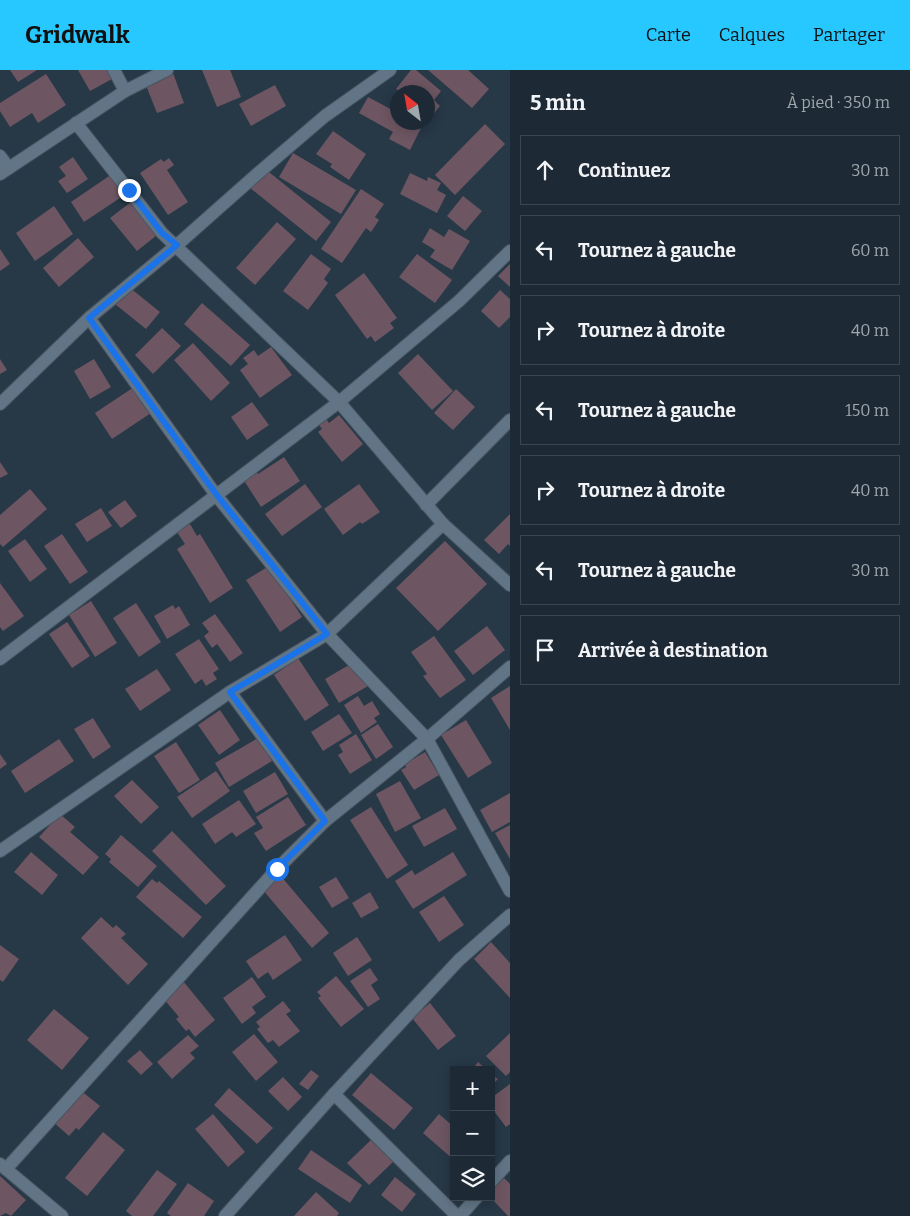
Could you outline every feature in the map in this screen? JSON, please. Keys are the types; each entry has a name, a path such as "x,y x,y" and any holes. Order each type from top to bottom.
{"street":[{"path":"114,70 125,92"},
{"path":"0,156 4,171 125,92 167,70"},
{"path":"0,404 89,318 177,245 256,174 325,116 390,70"},
{"path":"76,123 162,233 177,245 339,402 443,524 510,584"},
{"path":"0,659 339,402 459,302 510,251"},
{"path":"89,318 216,494 327,634 427,739 510,890"},
{"path":"426,505 510,420"},
{"path":"0,851 230,692 327,634 443,524"},
{"path":"60,1215 3,1166 277,869 325,821 427,739 510,667"},
{"path":"230,692 325,821"},
{"path":"225,1216 334,1094 459,960 510,915"},
{"path":"334,1094 459,1216 474,1201"},
{"path":"495,1178 510,1161"}],"building":[{"path":"10,70 37,70 18,82"},
{"path":"78,70 107,70 112,79 90,91"},
{"path":"202,70 230,70 241,97 217,107"},
{"path":"411,70 416,70 434,85 399,85"},
{"path":"428,70 468,70 489,89 472,108"},
{"path":"173,73 184,103 157,113 145,83"},
{"path":"46,74 66,105 38,123 32,113 10,127 0,111 0,103"},
{"path":"275,85 286,106 251,126 239,104"},
{"path":"435,86 441,91 435,99"},
{"path":"368,97 390,109 390,130 420,130 410,150 389,139 393,132 359,113"},
{"path":"435,101 440,106 435,112"},
{"path":"485,124 505,144 455,195 435,175"},
{"path":"333,131 366,154 349,180 330,167 332,164 316,154"},
{"path":"293,153 356,190 341,214 279,177"},
{"path":"73,157 88,179 67,193 58,181 66,176 59,167"},
{"path":"169,158 174,165 167,170 188,202 168,215 140,173 161,159 164,162"},
{"path":"264,168 331,222 316,241 249,187"},
{"path":"410,173 427,181 428,177 441,183 437,190 446,195 437,213 400,194"},
{"path":"112,174 126,194 84,222 71,202"},
{"path":"361,189 384,204 375,217 379,220 371,232 366,228 342,263 321,249"},
{"path":"463,196 482,211 465,231 447,216"},
{"path":"131,202 157,235 137,251 110,218"},
{"path":"54,206 73,234 35,261 16,233"},
{"path":"277,222 296,239 255,285 236,268"},
{"path":"430,228 444,237 449,229 470,241 452,270 430,257 435,250 422,242"},
{"path":"78,238 94,257 59,287 43,268"},
{"path":"0,249 10,264 0,271"},
{"path":"311,254 331,269 324,279 328,283 308,310 283,291"},
{"path":"417,254 452,280 435,303 399,277"},
{"path":"510,264 510,287 498,276"},
{"path":"364,273 397,318 390,323 394,328 375,342 371,336 367,339 335,295"},
{"path":"129,287 160,312 146,329 115,304"},
{"path":"500,290 510,299 510,317 499,328 481,311"},
{"path":"202,303 250,345 231,366 184,324"},
{"path":"162,328 181,346 153,374 135,355"},
{"path":"193,343 230,383 211,401 174,360"},
{"path":"271,347 292,375 260,398 240,370 248,364 243,358 254,350 258,356"},
{"path":"418,354 453,391 432,410 398,373"},
{"path":"0,359 7,370 0,374"},
{"path":"94,359 111,387 90,399 74,371"},
{"path":"134,387 151,413 112,439 95,413"},
{"path":"456,389 475,407 453,430 434,413"},
{"path":"252,402 269,425 247,440 231,417"},
{"path":"339,415 363,444 342,462 318,432 322,429 319,425 326,419 329,423"},
{"path":"284,457 300,481 261,507 243,479 256,471 258,474"},
{"path":"0,462 8,474 0,478"},
{"path":"305,484 322,507 282,536 265,514"},
{"path":"359,484 380,512 362,524 360,522 343,535 324,509"},
{"path":"30,489 47,509 3,547 0,544 0,515"},
{"path":"125,500 137,516 121,528 108,512"},
{"path":"101,508 112,526 87,542 75,524"},
{"path":"510,514 510,546 508,544 499,554 484,540"},
{"path":"190,524 197,536 200,534 233,588 210,603 177,549 185,544 177,532"},
{"path":"62,534 88,572 70,584 44,546"},
{"path":"25,539 47,569 30,582 8,551"},
{"path":"445,541 487,584 438,631 396,588"},
{"path":"269,566 302,617 280,632 246,580"},
{"path":"0,583 24,616 3,631 0,627"},
{"path":"91,601 117,643 95,657 69,615"},
{"path":"136,603 161,642 139,657 113,618"},
{"path":"173,605 175,609 179,606 190,625 167,639 154,616"},
{"path":"215,614 243,653 230,662 217,644 212,648 204,636 209,632 202,623"},
{"path":"67,622 90,656 72,668 49,634"},
{"path":"487,626 505,650 473,675 454,651"},
{"path":"434,636 466,680 440,698 423,676 427,674 411,652"},
{"path":"199,639 219,669 213,673 217,679 206,686 202,679 195,684 175,654"},
{"path":"298,658 329,705 305,721 274,675"},
{"path":"354,662 368,686 339,703 325,679"},
{"path":"157,669 171,690 140,711 125,689"},
{"path":"510,686 510,730 491,698"},
{"path":"358,696 364,706 372,701 380,714 374,718 377,722 361,733 344,705"},
{"path":"220,710 240,740 219,755 198,725"},
{"path":"339,714 352,733 323,751 311,732"},
{"path":"93,718 111,747 93,759 74,729"},
{"path":"466,720 492,763 468,778 441,735"},
{"path":"378,724 393,747 376,759 361,735"},
{"path":"356,734 372,760 350,774 338,755 343,752 339,745"},
{"path":"258,738 272,761 229,787 215,763"},
{"path":"59,739 74,761 25,793 11,771"},
{"path":"176,742 200,780 179,793 154,756"},
{"path":"425,752 439,775 414,790 401,770 406,767 405,764"},
{"path":"0,754 7,764 0,769"},
{"path":"216,771 230,791 192,818 177,797"},
{"path":"275,772 288,794 256,813 243,791"},
{"path":"132,780 159,807 141,824 114,796"},
{"path":"400,781 421,818 395,832 376,794"},
{"path":"510,793 510,822 492,832 480,810"},
{"path":"288,797 306,825 266,851 254,833 263,828 256,817"},
{"path":"239,800 256,824 236,837 232,832 215,844 202,824"},
{"path":"371,807 408,865 387,879 350,820"},
{"path":"445,808 457,829 424,847 412,826"},
{"path":"60,814 75,827 70,832 99,857 83,875 39,837"},
{"path":"510,825 510,859 495,833"},
{"path":"172,831 226,886 206,905 152,851"},
{"path":"121,835 157,866 138,887 109,862 111,859 105,854"},
{"path":"31,852 58,875 42,895 14,872"},
{"path":"453,852 467,875 413,909 395,881 412,870 415,875"},
{"path":"280,875 329,933 312,948 263,890"},
{"path":"336,877 349,898 332,908 319,887"},
{"path":"152,879 157,883 159,881 202,917 183,938 136,897"},
{"path":"370,892 379,908 361,918 352,903"},
{"path":"444,896 464,925 439,942 419,912"},
{"path":"101,917 113,928 116,925 126,934 121,938 148,964 128,985 81,938"},
{"path":"285,935 302,960 273,980 268,972 258,979 246,961"},
{"path":"357,937 372,960 348,976 333,953"},
{"path":"491,942 510,963 510,998 474,959"},
{"path":"0,945 19,959 3,982 0,980"},
{"path":"370,968 378,980 371,985 380,999 368,1007 350,981"},
{"path":"336,976 364,1009 341,1027 318,998 321,996 317,992"},
{"path":"252,977 266,997 252,1007 256,1013 242,1024 223,998"},
{"path":"183,981 215,1020 195,1037 189,1029 186,1031 176,1019 179,1017 163,998"},
{"path":"283,1001 291,1011 286,1014 300,1031 279,1047 273,1040 268,1043 257,1029 260,1027 256,1022"},
{"path":"430,1003 456,1036 438,1050 412,1018"},
{"path":"54,1009 89,1038 62,1070 27,1040"},
{"path":"510,1033 510,1072 506,1076 486,1056"},
{"path":"254,1034 278,1062 256,1081 232,1052"},
{"path":"188,1035 199,1046 190,1053 195,1058 172,1079 157,1062"},
{"path":"140,1050 153,1064 141,1075 127,1061"},
{"path":"311,1070 319,1076 308,1090 299,1084"},
{"path":"371,1073 413,1108 394,1130 352,1095"},
{"path":"283,1077 302,1097 288,1111 268,1091"},
{"path":"510,1084 510,1124 506,1127 495,1112 495,1095"},
{"path":"229,1088 273,1128 257,1144 214,1105"},
{"path":"79,1089 100,1106 79,1130 76,1128 69,1136 52,1121"},
{"path":"213,1114 245,1152 228,1167 195,1129"},
{"path":"439,1114 450,1124 450,1157 423,1133"},
{"path":"103,1132 125,1150 87,1196 65,1178"},
{"path":"372,1139 394,1161 369,1185 347,1163"},
{"path":"311,1150 362,1185 350,1203 298,1169"},
{"path":"157,1170 177,1184 153,1216 132,1216 126,1211"},
{"path":"0,1176 26,1200 11,1216 6,1213 0,1216"},
{"path":"395,1177 416,1194 402,1212 381,1195"},
{"path":"504,1178 510,1184 510,1216 494,1201 495,1186"},
{"path":"188,1183 214,1201 204,1216 171,1216 167,1213"},
{"path":"316,1192 339,1213 337,1216 294,1216"}],"route":[{"path":"129,190 162,233 177,245 89,318 216,494 327,634 230,692 325,821 277,869"}]}
